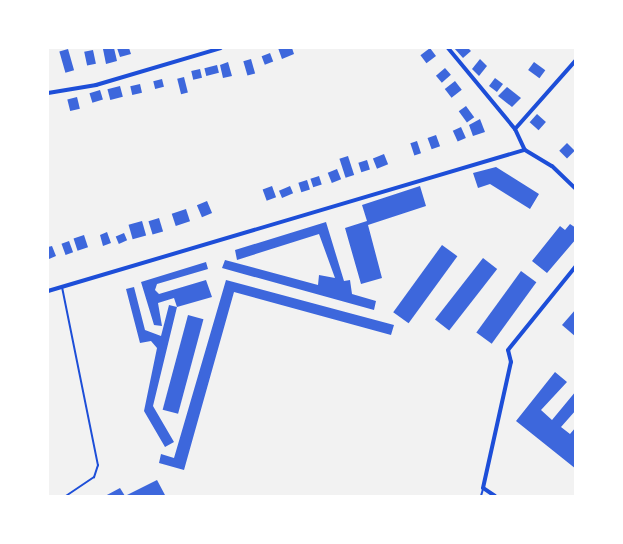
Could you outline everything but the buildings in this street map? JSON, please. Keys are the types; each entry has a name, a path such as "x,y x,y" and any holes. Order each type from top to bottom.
{"street":[{"path":"48,93 96,85 221,48"},
{"path":"448,48 514,128 526,150 552,166 576,189"},
{"path":"514,128 576,60"},
{"path":"48,291 526,150"},
{"path":"496,496 483,488 511,362 508,350 576,266"}],"lane":[{"path":"62,287 98,465 94,477 66,496"},
{"path":"481,496 483,488"}]}
